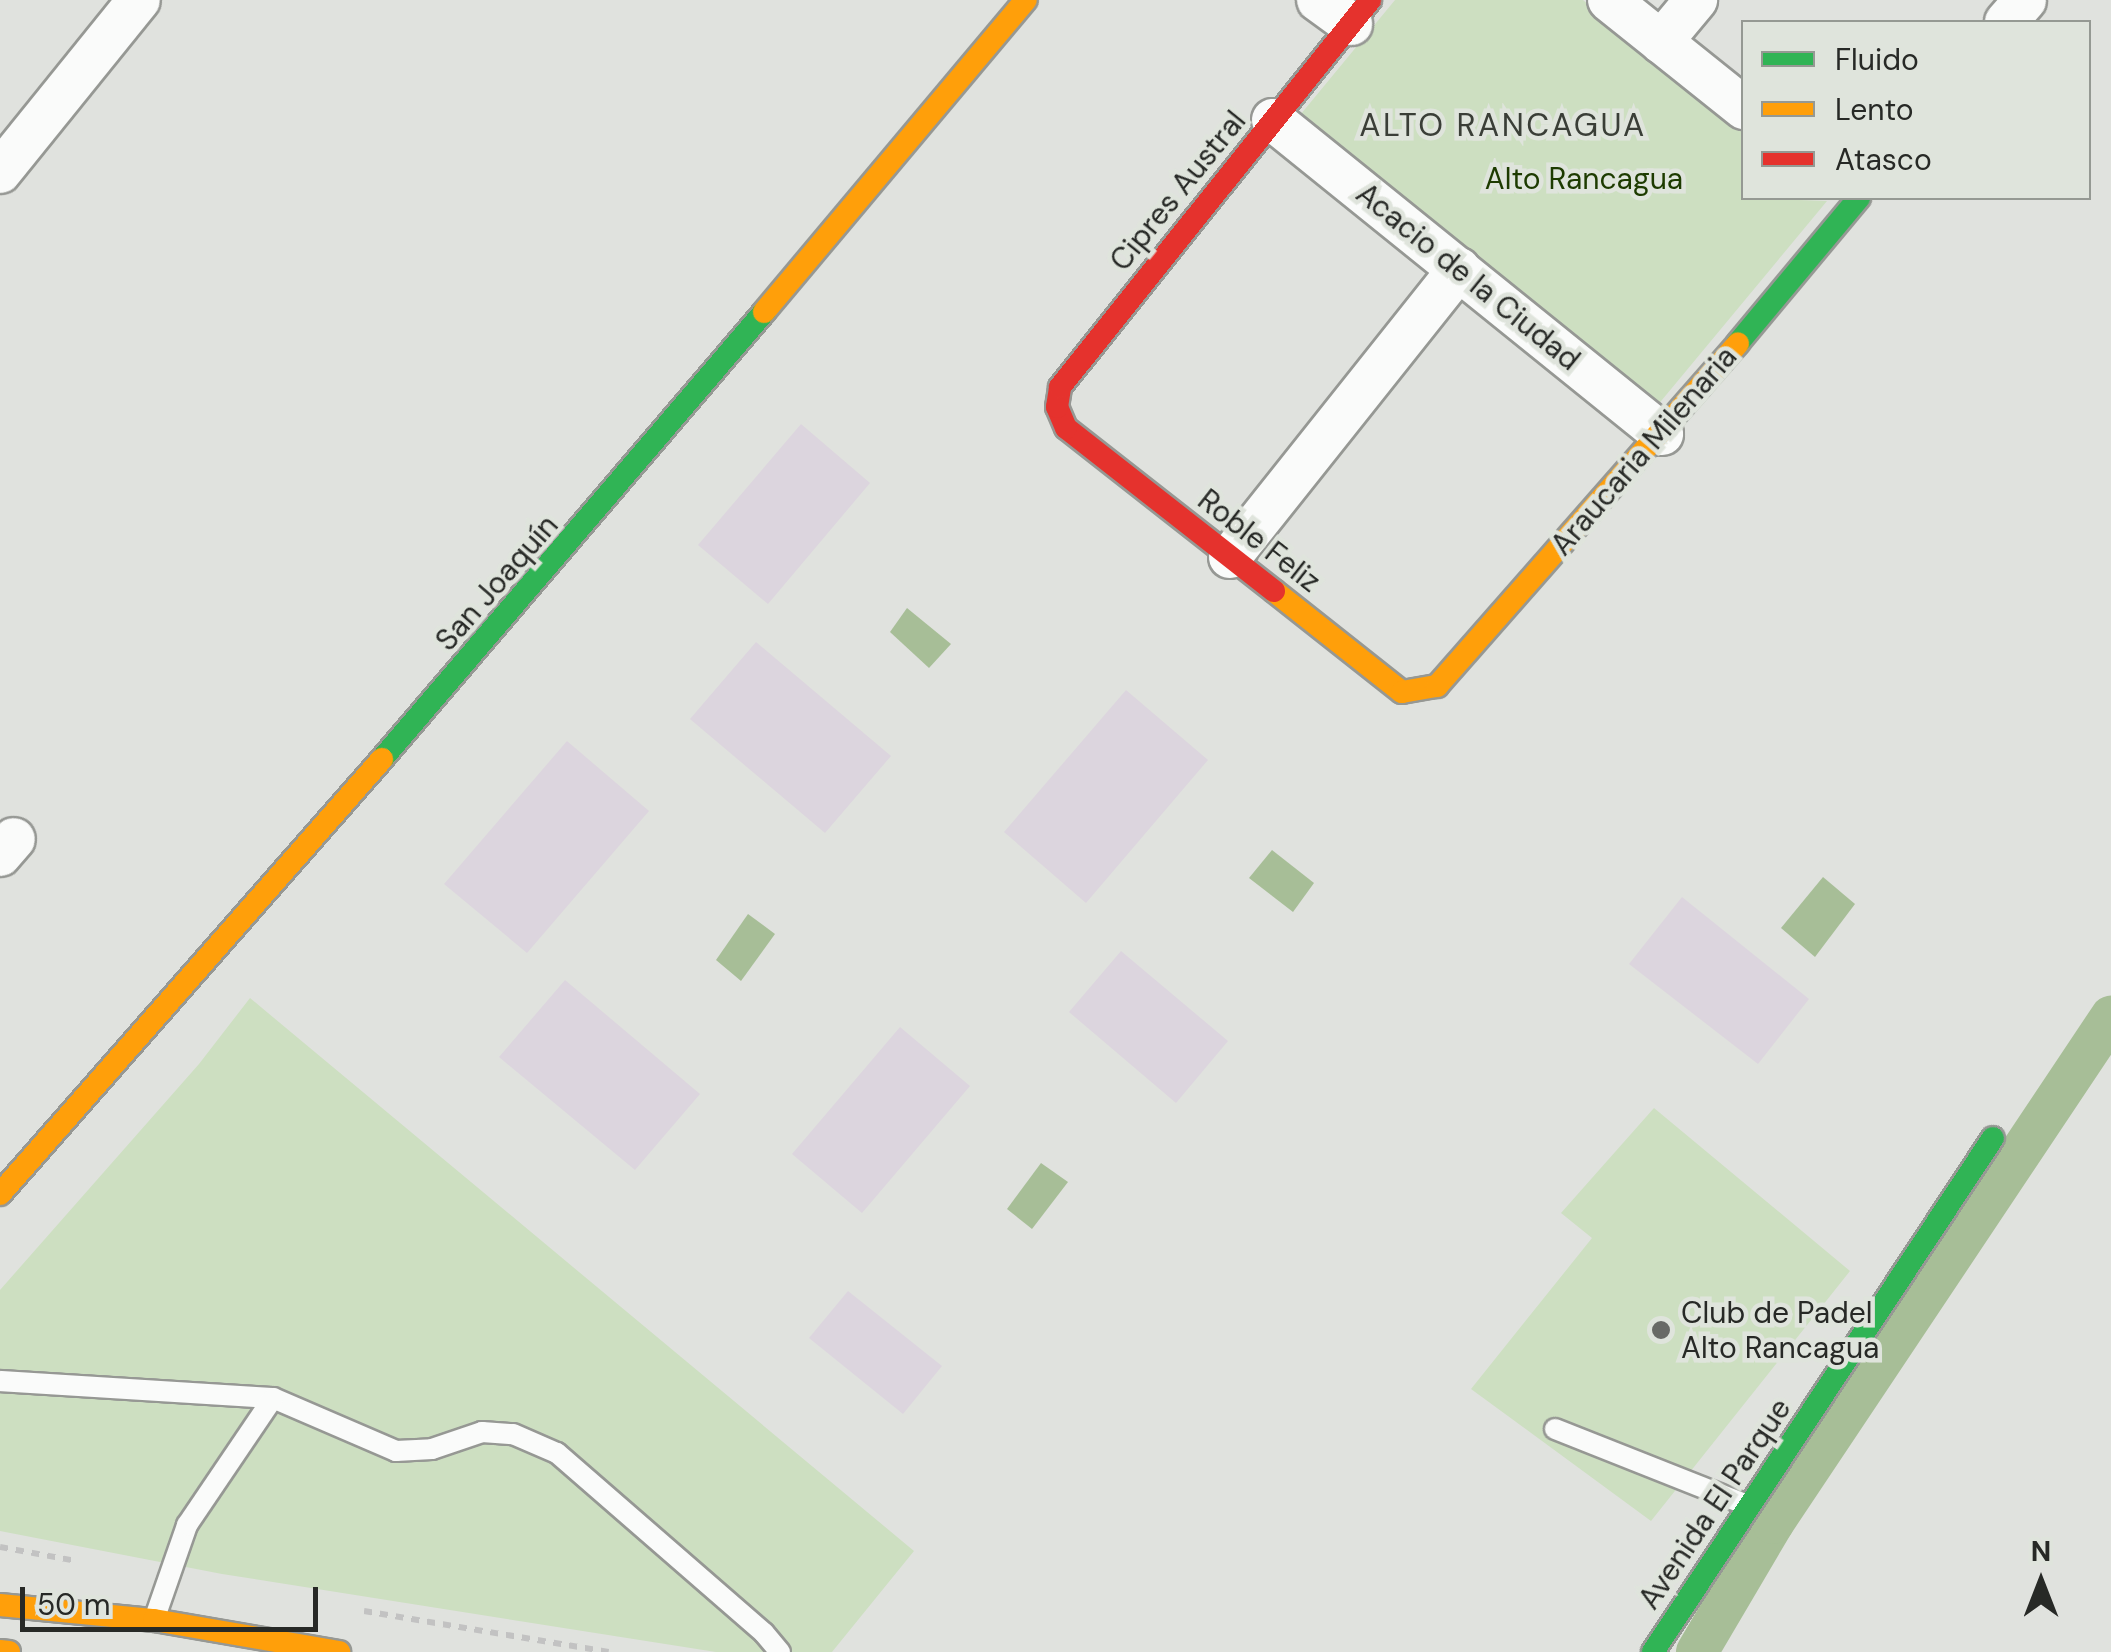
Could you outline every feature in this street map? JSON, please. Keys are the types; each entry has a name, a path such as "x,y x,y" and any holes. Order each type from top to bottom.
{"street":[{"path":"0,172 140,0"},
{"name":"San Joaquín","path":"0,1194 536,584 1026,0"},
{"path":"1609,0 1741,106"},
{"path":"1661,42 1696,0"},
{"path":"2008,20 2025,0"},
{"name":"Cipres Austral","path":"1066,428 1057,407 1060,387 1273,120 1346,8"},
{"name":"Acacio de la Ciudad","path":"1273,120 1662,434"},
{"name":"Araucaria Milenaria","path":"1418,692 1437,686 1662,434 1855,200"},
{"path":"1230,557 1458,269"},
{"name":"Roble Feliz","path":"1066,428 1402,692 1418,692"},
{"name":"Avenida El Parque","path":"1653,1652 1993,1138"},
{"path":"0,1605 154,1620 339,1652"},
{"path":"0,1651 9,1652"}],"lane":[{"path":"0,1381 273,1398 396,1451 432,1449 482,1432 513,1434 557,1453 764,1632 780,1652"},
{"path":"154,1620 187,1526 273,1398"},
{"path":"1555,1429 1750,1506"}],"green space":[{"name":"Alto Rancagua","path":"1395,0 1583,0 1741,130 1741,200 1827,201 1652,412 1296,120"},
{"path":"250,998 914,1551 832,1652 716,1652 222,1574 0,1531 0,1290 199,1064"},
{"name":"Club de Padel Alto Rancagua","path":"1654,1108 1850,1271 1651,1521 1471,1389 1592,1238 1561,1213"}],"shaded area":[{"path":"907,608 951,644 929,668 890,632"},
{"path":"1272,850 1314,883 1293,912 1249,878"},
{"path":"1823,877 1855,904 1815,957 1781,928"},
{"path":"748,914 775,934 741,981 716,960"},
{"path":"1041,1163 1068,1182 1032,1229 1007,1209"}],"building":[{"path":"801,424 870,483 768,604 698,545"},
{"path":"756,642 891,756 825,833 690,719"},
{"path":"1126,690 1208,760 1086,903 1004,832"},
{"path":"567,741 649,811 527,953 444,884"},
{"path":"1682,897 1809,999 1758,1064 1629,964"},
{"path":"1121,951 1228,1041 1176,1103 1069,1012"},
{"path":"565,980 700,1094 635,1170 499,1057"},
{"path":"900,1027 970,1086 862,1213 792,1154"},
{"path":"848,1291 942,1366 903,1414 809,1338"}],"waterway":[{"path":"1697,1652 1773,1523 2111,1017"}],"traffic: fast":[{"path":"1738,343 1857,200"},
{"path":"382,759 764,312"},
{"path":"1653,1652 1993,1138"}],"traffic: slow":[{"path":"764,312 1026,0"},
{"path":"1274,591 1402,692 1437,686 1738,343"},
{"path":"0,1194 382,759"},
{"path":"0,1605 154,1620 339,1652"},
{"path":"0,1651 9,1652"}],"traffic: jam":[{"path":"1274,591 1066,428 1057,407 1060,387 1370,0"}],"place":[{"name":"Club de Padel Alto Rancagua","path":"1661,1330"}],"district":[{"name":"ALTO RANCAGUA","path":"1503,125"}]}
